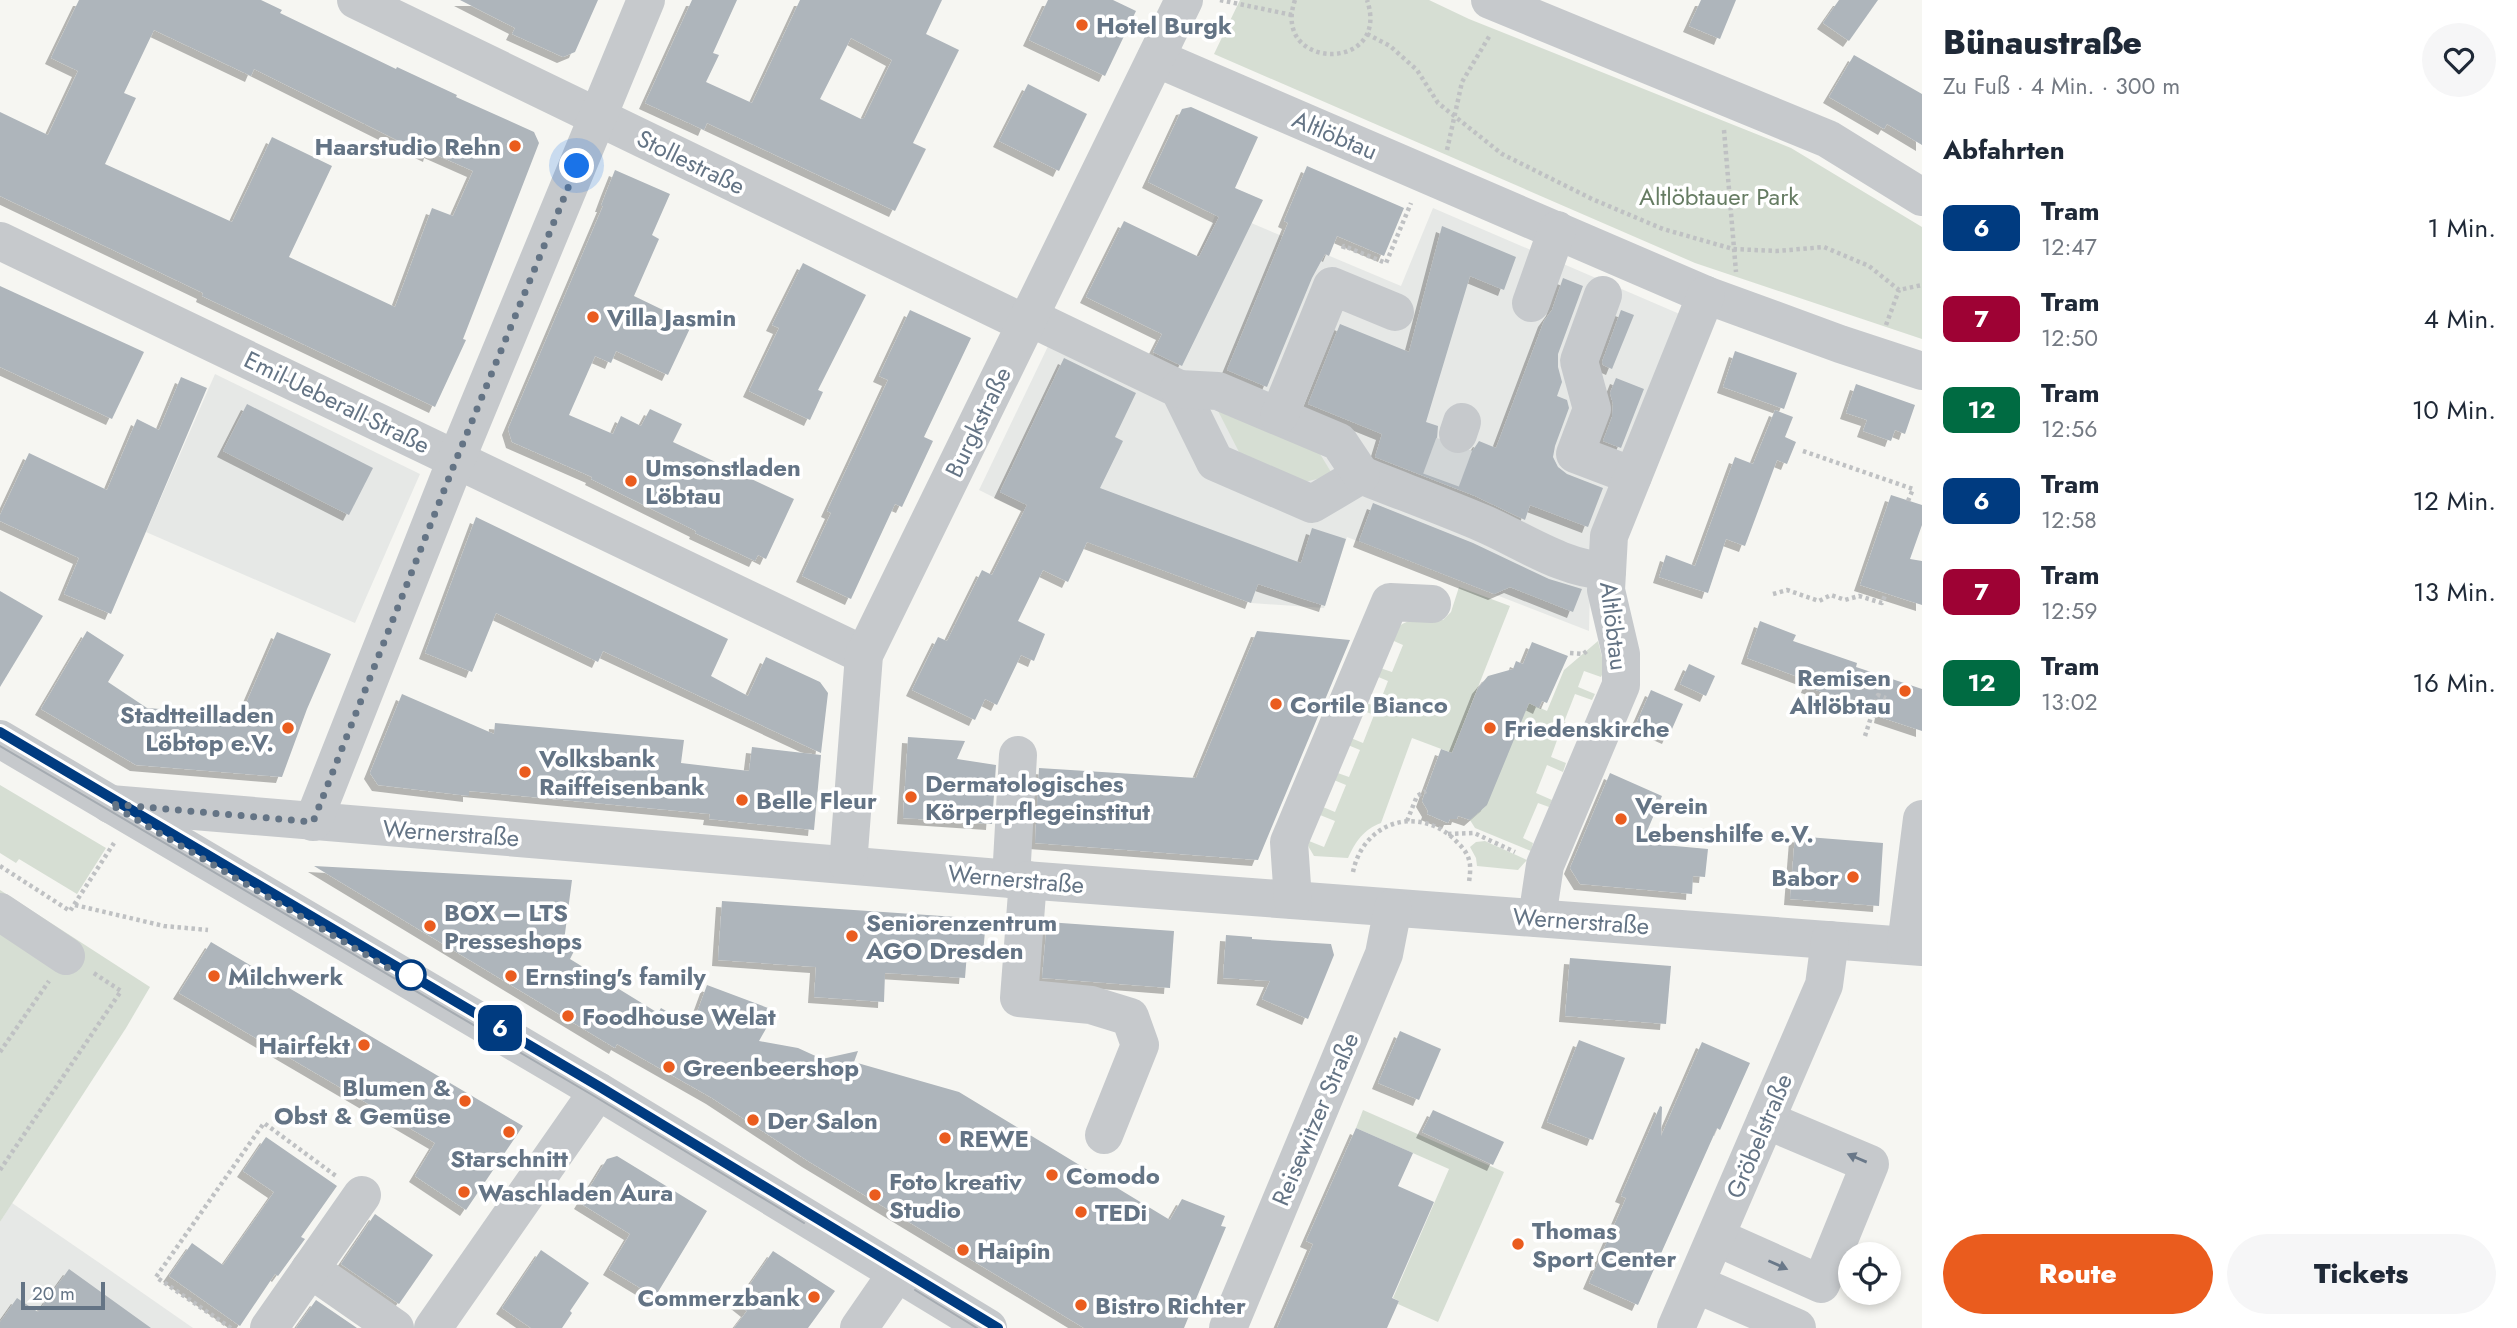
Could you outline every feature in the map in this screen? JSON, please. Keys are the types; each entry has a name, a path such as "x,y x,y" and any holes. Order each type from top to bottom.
{"street":[{"name":"Stollestraße","path":"356,0 1028,320 1179,388"},
{"path":"313,822 456,460 646,0"},
{"name":"Burgkstraße","path":"848,865 864,655 1184,0"},
{"path":"1490,0 1828,139 1922,197"},
{"name":"Altlöbtau","path":"1156,58 1435,159 1557,230 1706,295 1922,371"},
{"path":"1531,303 1557,230"},
{"name":"Emil-Ueberall-Straße","path":"0,241 864,655"},
{"path":"1279,416 1332,286 1395,312"},
{"path":"1603,295 1579,361 1592,409 1575,454 1633,476"},
{"name":"Altlöbtau","path":"1537,918 1545,865 1621,685 1621,654 1606,590 1609,536 1706,295"},
{"path":"1179,388 1219,391 1339,442 1361,475"},
{"path":"1179,388 1215,462 1312,504 1361,475 1437,492 1483,523 1539,551 1590,570 1607,571"},
{"path":"1293,900 1289,842 1390,602 1432,604"},
{"path":"0,739 598,1091 988,1328"},
{"path":"1018,755 1019,998 1091,1005 1130,1017 1140,1045 1104,1135"},
{"name":"Wernerstraße","path":"110,804 1019,880 1914,946"},
{"path":"1914,946 1922,819"},
{"name":"Reisewitzer Straße","path":"1228,1328 1384,954 1393,908"},
{"path":"0,912 66,956"},
{"name":"Gröbelstraße","path":"1676,1328 1825,985 1830,940"},
{"path":"433,1328 598,1091"},
{"path":"1716,1237 1821,1284 1870,1164 1766,1120"},
{"path":"269,1328 362,1195"},
{"path":"310,1269 395,1328"},
{"path":"859,1328 898,1273"},
{"path":"1696,1284 1797,1328"}],"path":[{"path":"1220,0 1292,15"},
{"path":"1295,0 1293,28 1299,40 1309,49 1335,55 1348,52 1367,34 1371,22 1371,10 1367,0"},
{"path":"1367,34 1390,46 1417,70 1437,103 1502,154 1591,199 1663,229 1733,249 1777,251 1824,247 1868,266 1899,290"},
{"path":"1343,249 1344,246 1386,263 1453,117 1462,82 1489,38"},
{"path":"1720,95 1736,272"},
{"path":"1899,290 1922,285"},
{"path":"1883,332 1899,290"},
{"path":"1804,451 1913,489 1908,501"},
{"path":"1773,594 1787,590 1819,601 1831,595 1845,600 1859,596 1882,603 1886,593"},
{"path":"1865,736 1878,695 1886,698"},
{"path":"1406,821 1417,796 1426,791"},
{"path":"1350,904 1353,870 1358,852 1370,837 1386,826 1406,821 1429,823 1460,845 1469,859 1467,913"},
{"path":"1448,834 1474,833 1545,865"},
{"path":"0,866 70,911 109,851"},
{"path":"75,905 164,926 208,930"},
{"path":"0,1052 66,956 121,991 0,1170"},
{"path":"231,1328 156,1277 264,1123 362,1195"}],"shaded area":[{"path":"1433,208 1682,315 1591,546 1589,631 1347,537 1324,608 1251,603 1078,539 979,490 1063,315 1153,357 1218,209 1401,286"},
{"path":"215,374 420,474 355,623 146,532"},
{"path":"12,1203 193,1328 0,1328 0,1222"}],"green space":[{"name":"Altlöbtauer Park","path":"1240,0 1429,0 1469,19 1791,148 1922,227 1922,339 1695,263 1214,54"},
{"path":"1216,407 1317,449 1331,472 1329,476 1305,482 1240,454"},
{"path":"1459,587 1510,606 1452,753 1412,738 1381,823 1361,837 1348,858 1314,856 1304,839 1324,847 1335,821 1315,813 1318,805 1335,812 1346,785 1329,778 1332,771 1349,777 1360,750 1343,743 1346,736 1363,743 1374,715 1357,708 1360,701 1378,707 1388,681 1371,674 1374,666 1392,672 1403,645 1387,638 1399,626 1412,620 1443,620 1451,612"},
{"path":"1598,641 1605,669 1601,677 1584,671 1578,687 1595,694 1592,700 1575,694 1564,722 1580,729 1578,735 1561,729 1551,757 1566,763 1563,772 1547,765 1536,793 1552,800 1549,807 1538,803 1523,838 1533,843 1531,851 1475,828 1470,820 1478,813 1529,703 1547,711 1564,670"},
{"path":"0,785 106,848 77,894 19,859 16,863 0,853"},
{"path":"1485,841 1527,860 1518,870 1477,866 1470,847 1476,842"},
{"path":"0,890 150,987 0,1222"},
{"path":"1363,1110 1504,1172 1438,1322 1398,1304 1399,1301 1393,1298 1449,1169 1356,1128"}],"building":[{"path":"79,0 261,0 282,10 280,13 534,132 539,143 463,339 466,340 435,407 0,196 0,112 48,135 78,71 51,58","holes":["154,30 251,76 254,69 429,156 430,152 473,171 453,216 432,208 395,307 289,257 332,166 272,137 232,222 105,164 136,98 124,93"]},
{"path":"460,0 598,0 575,52 563,57 512,34 515,28"},
{"path":"692,0 737,0 713,53 719,55 706,82 752,103 800,0 942,0 926,34 959,50 913,143 926,149 895,211 707,123 704,130 645,103","holes":["851,38 892,60 864,118 861,119 820,99"]},
{"name":"Hotel Burgk","path":"1048,0 1113,0 1136,11 1105,76 1029,40"},
{"path":"1701,0 1736,0 1720,39 1689,26"},
{"path":"1839,0 1878,0 1849,41 1823,23"},
{"path":"1854,55 1922,94 1922,145 1887,124 1884,129 1829,97"},
{"path":"1028,84 1087,114 1059,171 999,141"},
{"path":"1191,107 1258,137 1235,188 1263,200 1182,366 1153,352 1162,334 1086,297 1124,221 1199,257 1219,217 1148,182 1182,109"},
{"path":"1307,166 1404,208 1384,256 1337,236 1329,256 1325,254 1312,278 1267,387 1227,370 1288,223 1284,221"},
{"path":"615,170 670,194 652,235 659,239 634,296 692,324 668,375 616,351 611,363 595,356 569,415 613,434 621,416 641,426 650,409 682,424 673,442 794,499 766,559 758,555 755,561 695,533 696,531 591,479 592,477 512,442 508,429 603,206"},
{"path":"1442,226 1516,257 1504,290 1470,276 1426,422 1438,426 1437,439 1441,448 1450,454 1463,455 1473,450 1479,441 1496,448 1563,278 1583,286 1558,354 1562,382 1557,396 1567,400 1569,408 1553,457 1558,467 1567,474 1603,488 1588,527 1530,505 1525,520 1475,496 1375,457 1382,434 1308,404 1340,324 1409,352"},
{"path":"803,263 866,295 818,390 823,392 810,420 749,391 779,328 772,325"},
{"path":"0,286 144,352 112,419 0,367"},
{"path":"910,310 971,338 924,437 933,441 902,507 895,504 851,599 802,576 831,513 827,511 888,380 879,376"},
{"path":"1621,310 1634,315 1612,369 1602,362"},
{"path":"1735,351 1797,373 1784,409 1723,387"},
{"path":"1064,358 1136,393 1115,437 1123,441 1100,488 1301,563 1312,528 1346,539 1325,606 1258,584 1251,603 1087,542 1068,582 1043,570 1018,621 1045,634 1034,661 1021,655 997,705 985,699 975,720 912,690 938,637 947,641 982,570 992,575 1027,505 1000,492"},
{"path":"181,377 207,388 111,614 64,594 79,558 0,521 0,515 29,453 107,490 137,419 159,430"},
{"path":"1616,378 1644,389 1621,448 1603,441 1612,417 1610,393"},
{"path":"1856,384 1915,405 1905,434 1895,430 1891,441 1863,431 1867,420 1846,413"},
{"path":"247,404 373,468 349,515 223,451"},
{"path":"1775,410 1793,417 1785,437 1796,442 1787,464 1777,460 1745,546 1726,539 1708,593 1659,577 1666,555 1695,566 1735,457 1753,464"},
{"path":"1891,495 1922,505 1922,525 1910,559 1922,561 1922,605 1860,585"},
{"path":"1373,503 1473,543 1549,579 1582,589 1573,612 1510,587 1494,594 1359,541"},
{"path":"476,517 728,639 711,676 748,696 766,657 820,682 828,693 821,753 603,651 598,662 496,613 472,672 425,653"},
{"path":"0,591 43,616 0,687"},
{"path":"1760,621 1796,635 1793,641 1857,663 1856,667 1922,689 1922,731 1880,717 1881,712 1807,687 1809,681 1747,658"},
{"path":"87,631 124,655 108,682 147,708 241,715 277,632 331,654 282,777 136,765 41,709"},
{"name":"Cortile Bianco","path":"1257,631 1350,640 1258,860 1035,843 1039,768 1196,778"},
{"name":"Friedenskirche","path":"1532,642 1568,656 1547,703 1542,701 1539,708 1529,703 1487,805 1470,820 1458,816 1457,819 1450,819 1448,823 1427,814 1422,801 1441,749 1452,753 1478,688 1488,676 1513,669 1516,661 1523,664"},
{"path":"1689,664 1715,676 1706,696 1680,684"},
{"path":"1651,690 1683,704 1668,738 1636,724"},
{"path":"402,694 494,734 495,723 684,740 681,763 749,771 752,747 821,755 814,830 709,819 710,814 469,791 469,796 378,785 370,773"},
{"path":"908,737 965,741 957,759 996,765 992,824 903,818"},
{"name":"Verein Lebenshilfe e.V.","path":"1610,773 1662,796 1642,843 1708,849 1705,877 1693,876 1692,894 1580,884 1570,868"},
{"path":"1795,836 1883,843 1879,906 1790,899"},
{"path":"314,866 572,880 564,941 575,949 570,959 658,1013 661,1008 692,1026 707,985 776,1011 759,1041 798,1048 822,1059 858,1051 854,1062 959,1092 1170,1220 1182,1199 1225,1216 1221,1226 1226,1227 1184,1328 1084,1328 808,1161 712,1098 617,1044 615,1048"},
{"name":"Seniorenzentrum AGO Dresden","path":"722,901 986,919 983,954 967,953 965,978 885,973 884,1002 814,997 816,967 718,960"},
{"path":"1047,922 1174,931 1170,988 1042,978"},
{"path":"1226,935 1331,944 1334,955 1308,1019 1262,999 1270,981 1223,978"},
{"path":"211,942 523,1126 466,1210 415,1176 435,1143 179,993"},
{"path":"1570,958 1671,966 1666,1024 1565,1016"},
{"path":"1400,1031 1441,1049 1419,1100 1378,1083"},
{"path":"1579,1040 1625,1058 1593,1140 1547,1122"},
{"path":"1702,1042 1750,1063 1720,1130 1717,1128 1638,1305 1589,1283 1626,1198 1621,1196 1660,1106 1661,1136"},
{"path":"1433,1110 1504,1142 1493,1165 1422,1132"},
{"path":"1356,1128 1413,1153 1398,1186 1434,1202 1392,1298 1399,1301 1387,1328 1277,1328 1313,1244 1306,1241"},
{"path":"266,1137 337,1186 301,1237 305,1239 278,1276 275,1274 240,1326 169,1276 192,1243 223,1265 274,1192 243,1171"},
{"path":"617,1156 707,1211 655,1297 609,1269 630,1234 580,1203 607,1159"},
{"path":"375,1214 433,1255 399,1304 341,1264"},
{"path":"541,1250 589,1283 562,1328 531,1328 502,1308"},
{"path":"773,1251 835,1291 808,1328 734,1328 747,1311 737,1303"},
{"path":"69,1269 151,1328 0,1328 0,1322 17,1298 38,1312"},
{"path":"316,1300 357,1328 296,1328"}],"tunnel":[{"path":"1441,480 1458,434"}],"tram line":[{"path":"0,732 600,1087 998,1328"},
{"name":"6","path":"0,732 600,1087 998,1328"},
{"path":"0,746 804,1223"},
{"path":"915,1290 977,1328"}],"place":[{"name":"Hotel Burgk","path":"1082,25"},
{"name":"Haarstudio Rehn","path":"515,146"},
{"name":"Villa Jasmin","path":"593,317"},
{"name":"Umsonstladen Löbtau","path":"631,481"},
{"name":"Remisen Altlöbtau","path":"1905,691"},
{"name":"Cortile Bianco","path":"1276,704"},
{"name":"Stadtteilladen Löbtop e.V.","path":"288,728"},
{"name":"Friedenskirche","path":"1490,728"},
{"name":"Volksbank Raiffeisenbank","path":"525,772"},
{"name":"Dermatologisches Körperpflegeinstitut","path":"911,797"},
{"name":"Belle Fleur","path":"742,800"},
{"name":"Verein Lebenshilfe e.V.","path":"1621,819"},
{"name":"Babor","path":"1853,877"},
{"name":"BOX – LTS Presseshops","path":"430,926"},
{"name":"Seniorenzentrum AGO Dresden","path":"852,936"},
{"name":"Milchwerk","path":"214,976"},
{"name":"Ernsting's family","path":"511,976"},
{"name":"Foodhouse Welat","path":"568,1016"},
{"name":"Hairfekt","path":"364,1045"},
{"name":"Greenbeershop","path":"669,1067"},
{"name":"Blumen & Obst & Gemüse","path":"465,1101"},
{"name":"Der Salon","path":"753,1120"},
{"name":"Starschnitt","path":"509,1132"},
{"name":"REWE","path":"945,1138"},
{"name":"Comodo","path":"1052,1175"},
{"name":"Waschladen Aura","path":"464,1192"},
{"name":"Foto kreativ Studio","path":"875,1195"},
{"name":"TEDi","path":"1081,1212"},
{"name":"Thomas Sport Center","path":"1518,1244"},
{"name":"Haipin","path":"963,1250"},
{"name":"Commerzbank","path":"814,1297"},
{"name":"Bistro Richter","path":"1081,1305"}],"route":[{"path":"411,975 397,973 110,804 313,822 456,460 577,166"}]}
